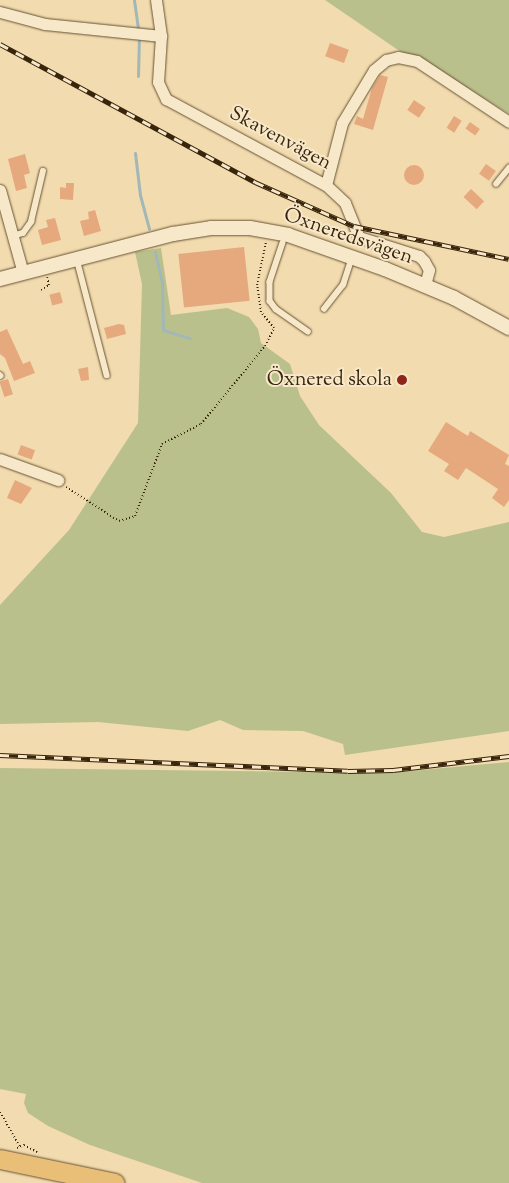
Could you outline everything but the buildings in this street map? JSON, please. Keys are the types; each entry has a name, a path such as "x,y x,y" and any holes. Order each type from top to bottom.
{"highway":[{"path":"0,1158 115,1183"},
{"path":"0,1168 75,1183"}],"street":[{"name":"Skavenvägen","path":"156,0 158,82 166,99 326,185 345,203 359,237 418,256 424,261 429,270 425,285"},
{"path":"0,12 45,24 156,35"},
{"path":"326,185 342,123 374,70 386,60 398,57 417,61 509,122"},
{"path":"0,190 23,273"},
{"path":"0,215 9,223"},
{"name":"Öxneredsvägen","path":"0,279 173,234 232,228 288,235 352,257 425,285 509,328"},
{"path":"0,459 58,480"}],"lane":[{"path":"496,184 508,170"},
{"path":"13,236 23,233 31,222 43,171"},
{"path":"283,243 270,282 270,301 276,309 308,331"},
{"path":"324,309 344,285 352,257"},
{"path":"77,258 107,375"}],"path":[{"path":"258,238 283,243"},
{"path":"58,480 119,522 135,516 162,444 201,424 270,337 274,328 261,312 257,285 267,239"},
{"path":"39,276 46,274 49,286 41,290"},
{"path":"0,1112 20,1147"}],"green space":[{"path":"325,0 509,0 509,114 418,57 401,52"},
{"path":"161,248 171,315 227,308 249,317 258,329 261,343 290,364 300,396 319,425 391,493 422,532 444,537 509,522 509,731 345,755 343,744 303,731 243,730 220,720 188,731 98,722 0,724 0,605 69,530 138,423 142,284 135,252"},
{"path":"509,762 509,1183 202,1183 90,1145 48,1126 28,1113 24,1103 26,1094 0,1089 0,768 387,773"}],"waterway":[{"path":"134,0 138,30"},
{"path":"138,76 139,36"},
{"path":"135,153 140,195 149,229"},
{"path":"155,252 162,282 163,330 190,338"}],"railway":[{"path":"0,44 255,182 354,226 509,259"},
{"path":"0,755 348,771 393,770 509,756"}],"place":[{"name":"Öxnered skola","path":"402,380"}]}
